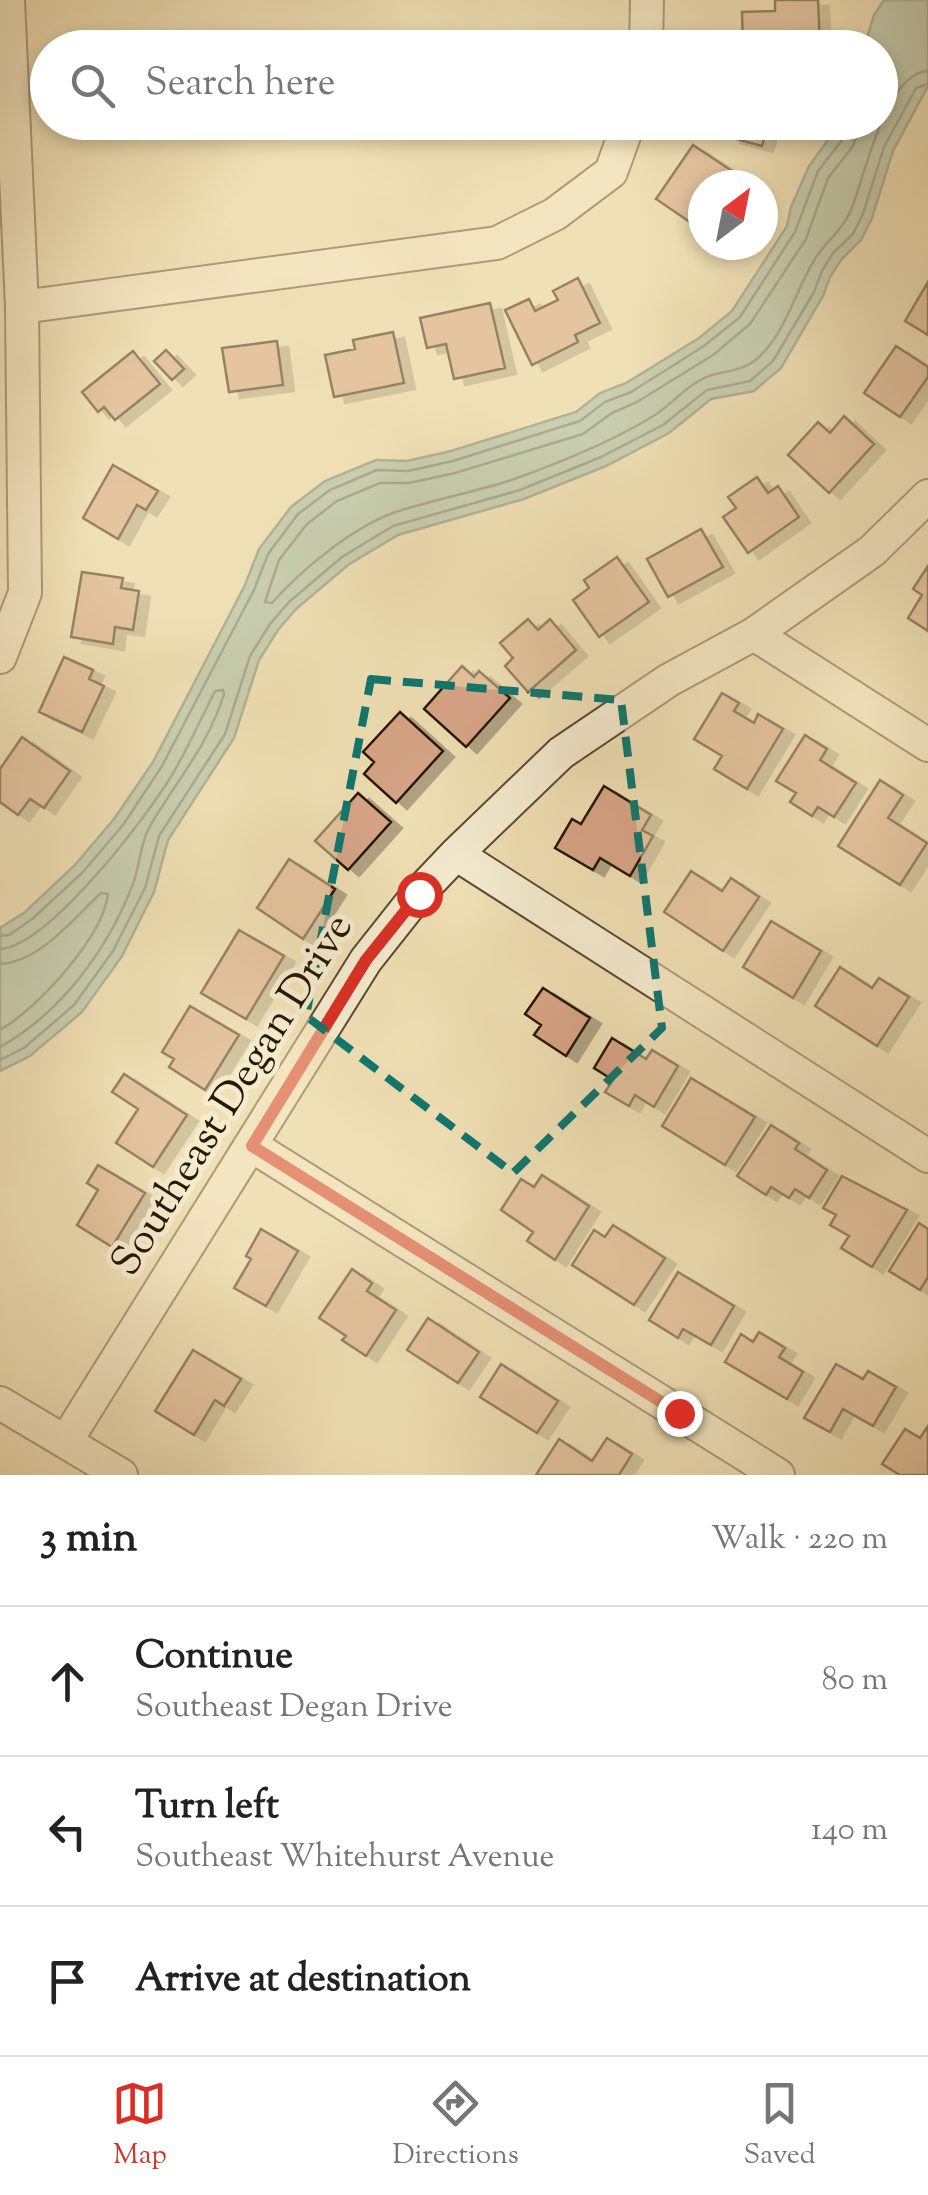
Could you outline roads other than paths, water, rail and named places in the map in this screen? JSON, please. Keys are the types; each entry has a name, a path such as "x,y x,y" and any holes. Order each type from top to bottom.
{"street":[{"path":"0,657 25,593 22,307 8,0"},
{"path":"647,30 648,0"},
{"path":"22,307 497,243 554,214 611,172 623,140"},
{"name":"Southeast Degan Drive","path":"66,1441 366,960 456,854 561,754 669,680 754,634 872,551 928,496"},
{"path":"754,634 928,745"},
{"path":"456,854 928,1156"},
{"path":"252,1146 778,1475"},
{"path":"0,1403 121,1475"}],"water":[{"path":"884,0 928,0 928,86 893,151 861,240 830,277 781,368 754,391 711,399 669,433 606,466 524,499 398,535 348,565 296,609 259,660 234,738 168,840 154,892 122,956 82,1012 30,1056 0,1071 0,928 25,912 74,866 114,819 153,762 245,585 259,549 291,507 325,481 376,460 407,461 451,451 576,412 600,393 626,383 699,338 732,311 765,260 778,260 778,240 787,226 791,207 809,166 828,140 898,140 898,30 869,30"}]}
